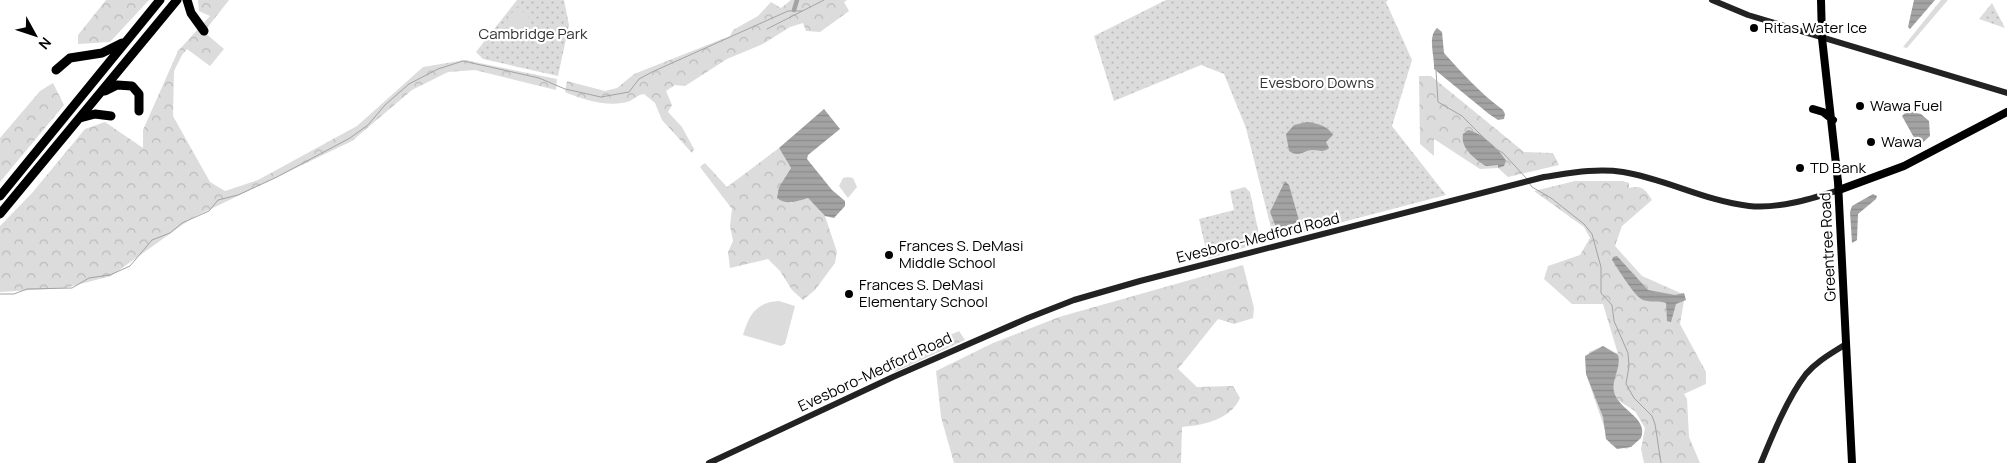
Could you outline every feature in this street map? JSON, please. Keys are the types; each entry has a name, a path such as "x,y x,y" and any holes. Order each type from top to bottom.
{"highway":[{"path":"0,196 160,0"},
{"path":"0,214 177,0"},
{"path":"187,0 191,13 204,31"},
{"path":"56,70 70,58 102,53 128,39"},
{"path":"99,95 117,85 128,84 139,94 139,111"},
{"path":"80,118 95,114 111,116"}],"main road":[{"name":"Greentree Road","path":"1821,0 1822,38 1839,190 1852,463"},
{"path":"1813,109 1820,110 1832,120"},
{"path":"1839,190 1888,173 2007,112"}],"street":[{"path":"1712,0 1739,12 2007,93"},
{"name":"Evesboro-Medford Road","path":"708,463 948,352 1074,300 1515,184 1568,173 1597,170 1615,171 1638,175 1700,195 1750,206 1787,204 1839,190"},
{"path":"1761,463 1795,392 1806,375 1820,361 1846,344"}],"green space":[{"path":"106,0 149,0 110,42 78,44 78,35"},
{"path":"198,0 229,0 204,32 224,49 210,66 187,49 182,55 174,71 173,116 210,182 225,191 258,180 357,126 423,67 465,60 557,79 556,90 475,70 448,72 412,90 352,141 192,218 111,276 65,288 0,292 0,226 32,193 85,129 105,122 143,148 143,130 178,51 210,16 199,11"},
{"name":"Cambridge Park","path":"517,0 564,0 569,25 558,76 483,59 476,52"},
{"path":"791,0 847,0 844,2 849,11 820,32 806,31 803,23 790,27 763,44 727,59 685,86 675,85 666,91 672,105 668,112 682,127 694,149 692,153 662,120 655,103 644,94 630,101 614,104 588,100 565,92 567,81 605,91 617,88 634,74 730,36 733,30 758,16 771,2 781,8"},
{"name":"Evesboro Downs","path":"1166,0 1388,0 1386,2 1412,60 1392,126 1446,195 1274,240 1246,128 1224,74 1201,65 1114,101 1094,36"},
{"path":"1941,0 1948,0 1907,48 1903,47"},
{"path":"1992,3 2005,28 1979,19"},
{"path":"517,7 529,17 515,34 503,24"},
{"path":"1419,76 1431,76 1524,152 1553,153 1559,165 1508,177 1498,168 1480,169 1434,139 1434,156 1420,144"},
{"path":"53,83 64,105 0,182 0,138 40,91"},
{"path":"779,148 791,168 779,187 790,203 808,198 825,216 837,252 835,263 815,290 803,300 792,290 780,271 768,259 730,268 728,252 733,241 730,226 732,209 700,167 705,163 727,187"},
{"path":"843,178 853,178 857,187 848,198 839,186"},
{"path":"1575,181 1623,181 1629,183 1629,188 1637,187 1643,189 1652,200 1622,226 1615,246 1642,276 1685,295 1680,324 1706,372 1706,384 1684,394 1687,399 1689,437 1700,463 1644,463 1641,449 1645,428 1635,411 1619,401 1642,433 1627,449 1610,444 1586,374 1589,352 1603,346 1618,354 1603,304 1572,304 1544,279 1548,266 1580,255 1590,238 1584,227 1534,191"},
{"path":"1245,187 1250,192 1260,239 1259,243 1208,259 1199,219 1234,210 1230,191"},
{"path":"1243,265 1254,308 1253,318 1234,324 1218,319 1178,369 1197,387 1233,386 1240,398 1230,412 1216,420 1182,427 1181,463 954,463 941,417 936,371 993,343 1059,317"},
{"path":"779,301 795,306 785,344 781,346 743,335 748,321 759,307"},
{"path":"959,331 965,340 895,372 892,367 892,360"}],"shaded area":[{"path":"1914,0 1935,0 1910,29 1908,27"},
{"path":"1437,28 1442,32 1444,53 1479,90 1503,110 1505,114 1504,119 1498,120 1489,114 1434,69 1432,37"},
{"path":"824,109 840,129 808,155 807,159 832,190 845,201 845,206 834,218 825,216 808,198 784,202 777,198 779,187 791,168 779,148"},
{"path":"1907,111 1921,114 1929,121 1930,136 1921,144 1917,143 1902,116"},
{"path":"1307,122 1315,123 1331,132 1333,135 1326,142 1329,148 1327,150 1310,150 1299,154 1289,151 1286,134 1294,125"},
{"path":"1468,130 1479,134 1495,147 1506,161 1504,166 1498,168 1498,165 1486,166 1473,156 1466,148 1463,139 1463,134"},
{"path":"1285,181 1289,185 1300,224 1280,231 1277,230 1270,212"},
{"path":"1873,194 1877,196 1876,199 1858,214 1857,240 1852,243 1850,212 1852,206"},
{"path":"1617,256 1648,290 1675,295 1684,293 1686,300 1676,304 1671,322 1667,321 1666,303 1639,298 1612,260 1613,257"},
{"path":"1603,346 1618,355 1619,360 1614,381 1616,397 1638,420 1641,426 1641,438 1631,447 1617,449 1606,439 1603,417 1586,374 1585,356"}],"waterway":[{"path":"794,10 797,0"},
{"path":"767,29 824,0"},
{"path":"0,294 14,294 27,289 72,288 89,278 110,275 130,266 152,240 170,233 182,223 209,211 218,200 238,195 277,177 350,138 368,125 385,105 409,84 438,69 463,61 539,78 565,89 601,97 629,92 639,79 652,72 788,11 802,11"},
{"path":"1436,71 1438,102 1462,116 1488,142"},
{"path":"1496,149 1503,153 1527,179"},
{"path":"1529,183 1584,224 1592,234 1601,267 1601,293 1612,305 1614,321 1628,353 1629,366 1626,384 1634,398 1652,416 1661,463"}],"place":[{"name":"Ritas Water Ice","path":"1754,28"},
{"name":"Wawa Fuel","path":"1860,106"},
{"name":"Wawa","path":"1871,142"},
{"name":"TD Bank","path":"1800,168"},
{"name":"Frances S. DeMasi Middle School","path":"889,255"},
{"name":"Frances S. DeMasi Elementary School","path":"849,294"}]}
